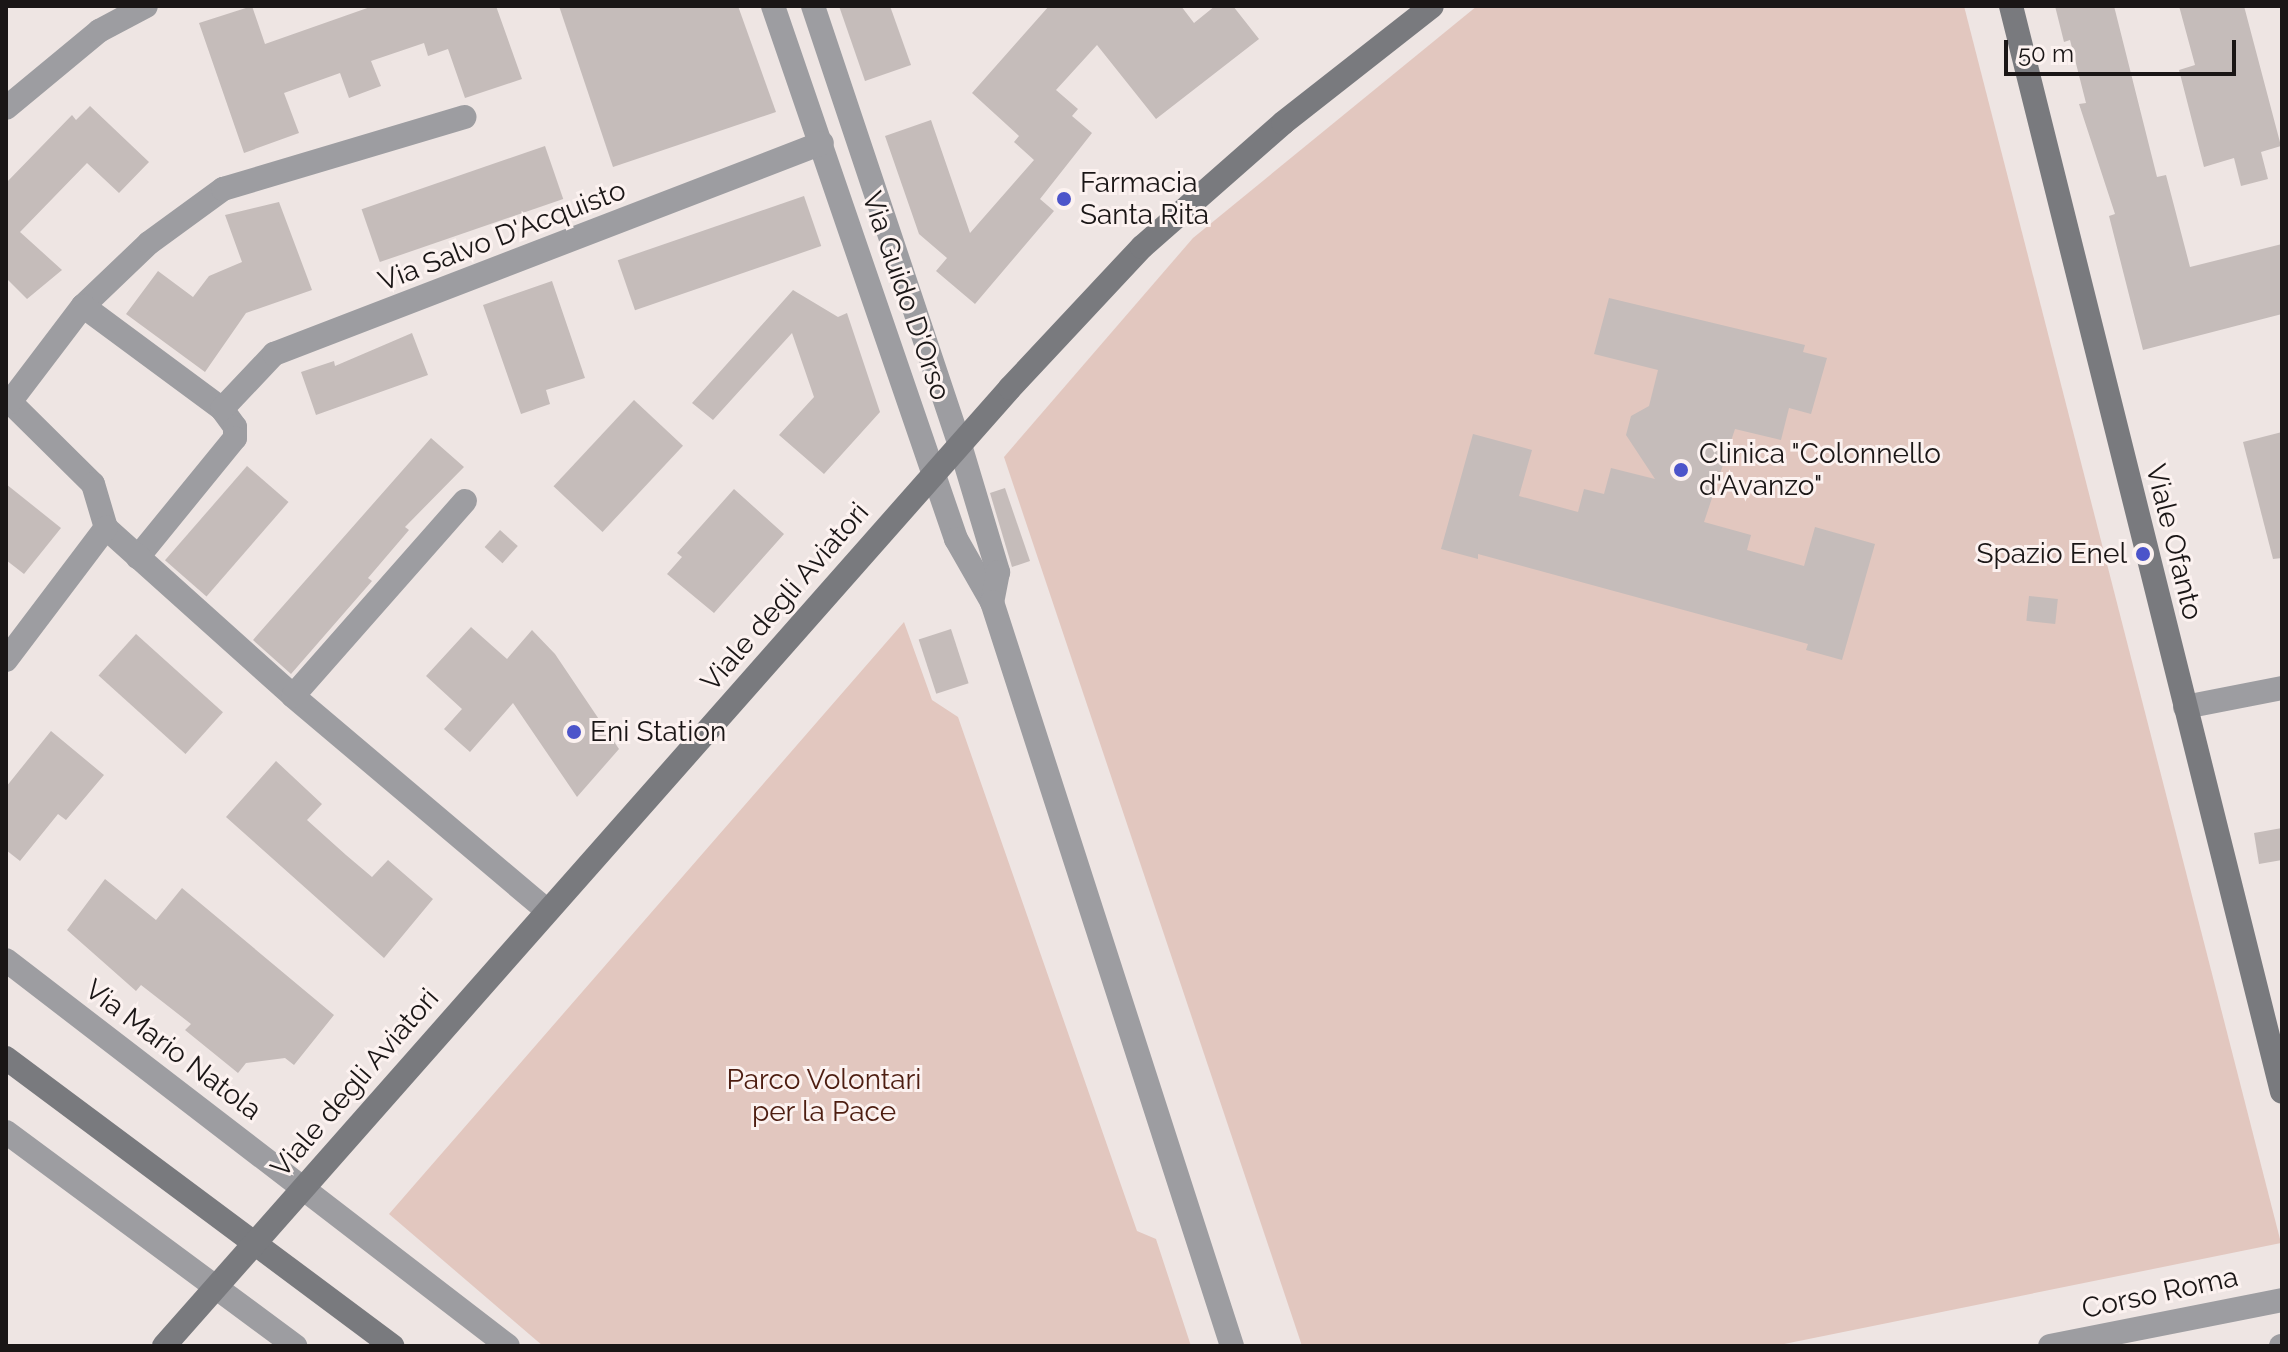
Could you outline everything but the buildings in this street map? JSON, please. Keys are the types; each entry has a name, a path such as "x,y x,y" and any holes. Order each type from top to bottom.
{"main road":[{"name":"Viale degli Aviatori","path":"164,1346 935,473 1142,247 1283,123 1432,6"},
{"name":"Viale Ofanto","path":"2011,6 2282,1092"},
{"path":"6,1058 393,1346"}],"street":[{"path":"6,108 99,31 146,6"},
{"name":"Via Guido D'Orso","path":"773,6 956,539 992,602"},
{"name":"Via Guido D'Orso","path":"813,6 960,445 998,572 992,602"},
{"path":"465,117 223,189 149,243 83,306 8,400 93,484 106,528 293,696 547,911"},
{"name":"Via Salvo D'Acquisto","path":"222,409 274,354 822,143"},
{"path":"83,306 222,409 235,427 235,438 138,557"},
{"path":"293,696 465,501"},
{"path":"6,660 106,528"},
{"path":"992,602 1232,1346"},
{"path":"2185,707 2282,688"},
{"name":"Via Mario Natola","path":"6,960 508,1346"},
{"path":"6,1132 295,1346"},
{"name":"Corso Roma","path":"2050,1346 2282,1300"}],"green space":[{"path":"1477,6 1964,6 2281,1243 1774,1346 1302,1346 1004,457 1193,238"},
{"name":"Parco Volontari per la Pace","path":"904,622 932,700 958,717 1137,1231 1156,1239 1191,1346 543,1346 389,1214"}],"place":[{"name":"Farmacia Santa Rita","path":"1064,199"},
{"name":"Clinica \"Colonnello d'Avanzo\"","path":"1681,470"},
{"name":"Spazio Enel","path":"2143,554"},
{"name":"Eni Station","path":"574,732"}]}
